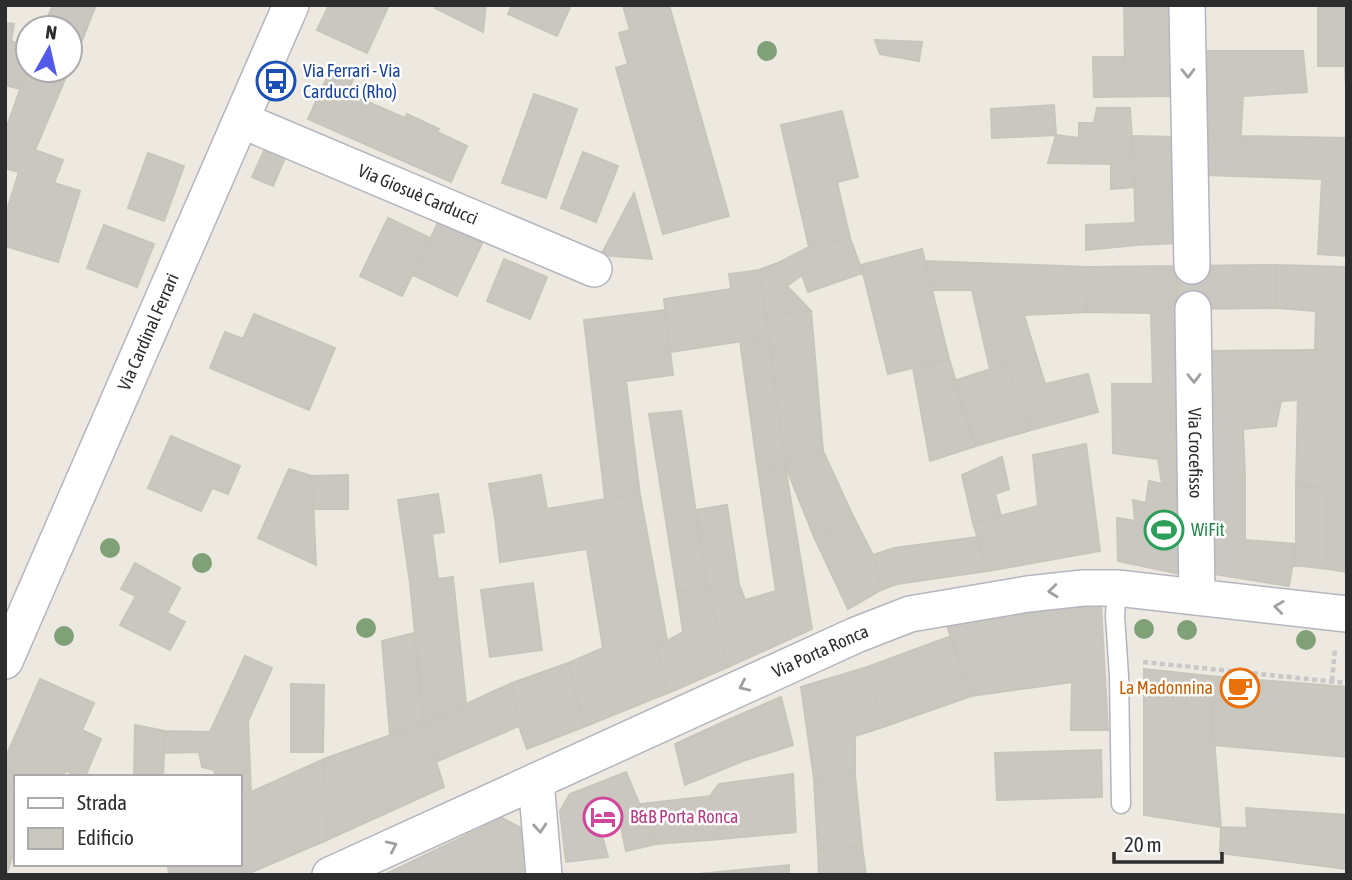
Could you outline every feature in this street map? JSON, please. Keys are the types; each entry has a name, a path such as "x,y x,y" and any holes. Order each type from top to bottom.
{"street":[{"name":"Via Cardinal Ferrari","path":"5,661 291,5"},
{"path":"1186,5 1192,266"},
{"name":"Via Giosuè Carducci","path":"241,120 594,269"},
{"name":"Via Crocefisso","path":"1193,309 1197,597"},
{"name":"Via Porta Ronca","path":"330,875 843,641 910,614 1028,594 1083,588 1117,588 1347,614"},
{"path":"536,781 544,875"}],"lane":[{"path":"1117,588 1115,616 1121,804"}],"path":[{"path":"1118,659 1347,683"}],"building":[{"path":"53,5 96,5 84,35 84,14 49,14"},
{"path":"329,5 389,5 367,53 317,30"},
{"path":"436,5 486,5 483,32 435,8"},
{"path":"512,5 571,5 557,36 508,14"},
{"path":"669,5 729,216 663,234 616,68 628,64 619,33 630,30 623,6"},
{"path":"1124,5 1173,5 1173,68 1125,68"},
{"path":"1318,5 1345,5 1345,66 1318,66"},
{"path":"1347,20 1347,110 1345,66"},
{"path":"5,23 14,24 11,41 14,42 14,84 22,84 20,89 5,85"},
{"path":"875,40 922,42 919,61 880,54"},
{"path":"1206,51 1303,51 1307,92 1243,96 1240,148 1206,148"},
{"path":"1093,57 1125,57 1125,68 1173,68 1173,96 1094,97"},
{"path":"333,64 355,75 347,93 405,118 407,114 467,146 451,182 308,119"},
{"path":"22,84 63,84 35,150 63,160 54,183 5,168 5,132"},
{"path":"534,94 577,109 546,198 502,183"},
{"path":"1054,105 1056,135 992,138 991,109"},
{"path":"1097,108 1130,108 1135,187 1111,189 1111,164 1048,163 1056,135 1079,138 1079,123 1094,123"},
{"path":"842,111 858,177 837,182 850,238 809,247 781,125"},
{"path":"1133,136 1175,137 1179,243 1136,245"},
{"path":"1240,136 1347,138 1347,256 1318,254 1322,179 1206,175 1206,148 1240,148"},
{"path":"267,144 287,153 273,186 252,177"},
{"path":"583,152 618,166 596,222 561,208"},
{"path":"148,153 184,166 164,221 128,208"},
{"path":"19,172 80,191 58,262 5,246 5,216"},
{"path":"634,193 652,259 601,255"},
{"path":"442,214 486,235 457,296 413,275"},
{"path":"388,218 430,238 402,296 360,276"},
{"path":"1136,223 1136,245 1086,250 1086,225"},
{"path":"104,225 154,244 137,287 87,268"},
{"path":"850,238 863,273 808,292 802,275 787,286 780,262 809,247"},
{"path":"922,249 949,359 888,374 861,265"},
{"path":"504,259 547,277 530,319 487,301"},
{"path":"924,261 1088,267 1087,312 1024,315 1045,384 1088,374 1098,412 1031,430 1006,364 990,370 972,290 932,290"},
{"path":"780,262 787,286 811,311 766,315 759,270"},
{"path":"1276,265 1347,267 1347,350 1315,350 1316,311 1277,308"},
{"path":"1276,265 1277,308 1177,309 1176,266"},
{"path":"1176,266 1184,489 1162,484 1158,459 1113,453 1112,384 1153,384 1151,313 1087,312 1088,267"},
{"path":"759,270 769,337 670,352 664,299 731,289 729,274"},
{"path":"665,310 673,375 626,381 640,495 605,499 584,320"},
{"path":"811,311 823,451 785,465 766,315"},
{"path":"254,314 335,348 309,410 210,368 225,332 243,339"},
{"path":"769,337 785,465 758,471 740,341"},
{"path":"1299,350 1347,350 1347,489 1296,485"},
{"path":"1299,350 1298,400 1208,399 1208,351"},
{"path":"949,359 976,446 930,461 913,368"},
{"path":"1006,364 1031,430 976,446 954,381"},
{"path":"1208,399 1281,401 1276,426 1243,429 1245,476 1208,473"},
{"path":"681,411 707,588 677,591 649,414"},
{"path":"171,436 240,466 228,494 212,488 201,511 148,488"},
{"path":"1086,444 1100,551 988,571 973,523 1038,506 1033,455"},
{"path":"823,451 853,516 815,539 785,465"},
{"path":"1002,457 1009,489 995,494 1001,516 973,523 962,475"},
{"path":"785,465 812,629 728,667 707,588 739,584 745,600 776,591 758,471"},
{"path":"289,469 312,476 316,565 258,538"},
{"path":"1208,473 1245,476 1245,540 1296,544 1289,586 1213,574"},
{"path":"348,475 348,509 313,509 312,476"},
{"path":"541,475 547,509 495,518 489,484"},
{"path":"1149,481 1184,489 1189,576 1118,561 1117,518 1135,521 1133,500 1146,503"},
{"path":"1296,485 1327,488 1327,569 1292,565 1296,544"},
{"path":"1327,488 1347,489 1347,572 1327,569"},
{"path":"438,494 444,532 432,534 438,579 410,583 398,500"},
{"path":"640,495 667,640 656,647 668,693 584,727 568,663 603,648 587,549 500,562 495,518"},
{"path":"727,505 739,584 707,588 696,510"},
{"path":"853,516 873,555 881,590 848,609 815,539"},
{"path":"977,537 988,571 897,584 881,590 873,555 894,548"},
{"path":"135,563 180,588 167,613 185,622 170,650 120,625 136,596 121,589"},
{"path":"453,577 466,704 424,723 410,583"},
{"path":"533,583 542,650 490,657 481,590"},
{"path":"707,588 728,667 668,693 656,647 683,632 677,591"},
{"path":"1088,603 1101,604 1108,730 1071,730 1072,682 972,696 946,623"},
{"path":"414,633 424,723 390,735 382,641"},
{"path":"951,636 972,696 886,726 864,668"},
{"path":"245,656 272,668 248,721 251,792 242,796 242,775 215,775 214,770 202,767 199,752 164,753 165,731 210,732"},
{"path":"568,663 584,727 527,749 519,726 512,683"},
{"path":"864,668 886,726 855,736 855,775 814,779 801,687"},
{"path":"1144,669 1209,676 1221,827 1144,815"},
{"path":"1209,676 1347,687 1347,757 1213,745"},
{"path":"40,679 94,703 82,730 101,739 86,775 65,771 64,775 14,775 14,791 5,787 5,759"},
{"path":"512,683 519,726 436,762 424,723"},
{"path":"291,684 324,685 323,752 291,752"},
{"path":"781,697 793,745 743,761 730,719"},
{"path":"730,719 743,761 685,785 675,744"},
{"path":"424,723 444,787 327,840 324,759"},
{"path":"135,725 165,731 163,775 134,775"},
{"path":"1101,750 1102,797 997,800 995,753"},
{"path":"324,759 327,840 240,875 238,866 242,866 242,796"},
{"name":"B&B Porta Ronca","path":"626,772 656,844 626,851 620,822 601,832 608,857 566,862 560,811 570,794"},
{"path":"793,774 796,832 721,839 710,796 719,784"},
{"path":"855,775 862,846 818,850 814,779"},
{"path":"5,787 14,791 14,853 6,875"},
{"path":"710,796 721,839 656,844 640,804"},
{"path":"1246,808 1347,815 1347,869 1220,853 1221,827 1247,828"},
{"path":"502,818 525,830 528,875 384,875"},
{"path":"862,846 866,875 819,875 818,850"},
{"path":"789,865 789,875 688,875"},
{"path":"168,866 238,866 240,875 169,875"}],"place":[{"name":"Via Ferrari - Via Carducci (Rho)","path":"276,81"},
{"name":"WiFit","path":"1164,530"},
{"name":"La Madonnina","path":"1240,688"},
{"name":"B&B Porta Ronca","path":"603,817"}]}
